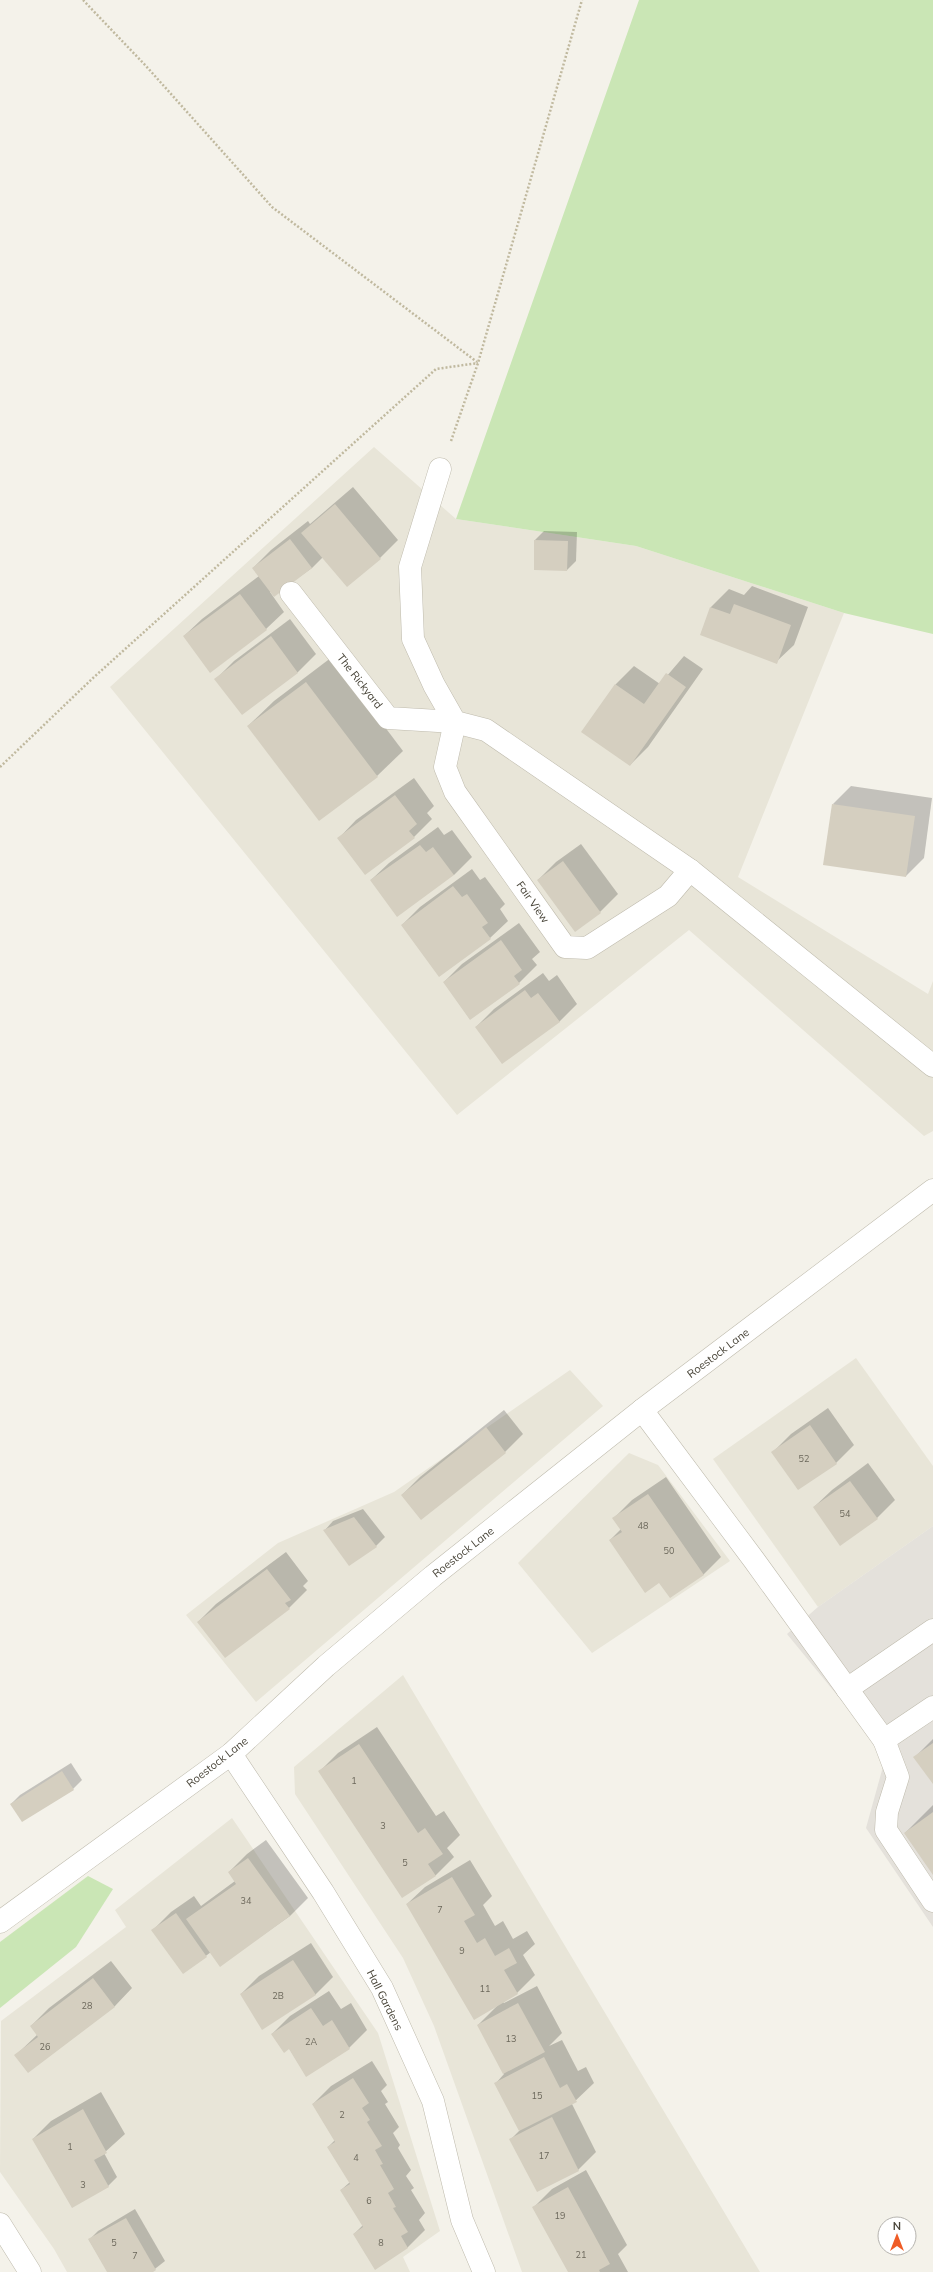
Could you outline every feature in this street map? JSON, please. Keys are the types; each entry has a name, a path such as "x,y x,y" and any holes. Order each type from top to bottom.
{"street":[{"path":"440,469 410,566 413,639 434,686 455,722"},
{"name":"The Rickyard","path":"291,593 388,718 455,722 486,730 690,870 933,1066"},
{"name":"Fair View","path":"455,722 445,767 455,792 565,947 587,948 668,896 690,870"},
{"name":"Roestock Lane","path":"0,1922 231,1754 326,1666 433,1576 642,1410 933,1190"},
{"path":"642,1410 754,1560 884,1740 898,1777 887,1812 886,1830 933,1901"},
{"path":"848,1689 933,1630"},
{"path":"884,1740 933,1707"},
{"name":"Hall Gardens","path":"231,1754 322,1892 382,1988 433,2101 462,2220 484,2272"},
{"path":"0,2224 30,2272"}],"path":[{"path":"83,0 146,66 272,207 478,363"},
{"path":"440,469 478,363 582,0"},
{"path":"0,767 93,678 436,369 478,363"}],"shaded area":[{"path":"374,447 456,519 636,546 844,613 738,877 928,994 933,981 933,1131 924,1136 689,930 457,1115 110,687"},
{"path":"856,1358 933,1466 933,1526 818,1607 713,1459"},
{"path":"570,1370 603,1406 256,1702 186,1615 278,1543 394,1492"},
{"path":"629,1453 658,1465 730,1561 592,1653 518,1563"},
{"path":"933,1526 933,1927 866,1828 884,1763 869,1734 787,1634 818,1607"},
{"path":"403,1675 760,2272 522,2272 434,2026 403,1958 295,1794 294,1767"},
{"path":"232,1818 378,2033 440,2231 403,2257 410,2272 67,2272 54,2249 0,2172 1,2021 126,1927 115,1910"}],"green space":[{"path":"639,0 933,0 933,634 844,613 636,546 456,519"},
{"path":"88,1876 113,1889 76,1947 0,2008 0,1942"}],"building":[{"path":"335,504 381,559 347,587 301,533"},
{"path":"290,539 312,568 274,597 252,568"},
{"path":"534,540 568,541 567,571 534,570"},
{"path":"240,594 267,630 210,673 183,636"},
{"path":"734,604 791,625 777,664 700,635 710,607 730,614"},
{"path":"271,636 298,673 242,715 214,679"},
{"path":"666,673 686,687 630,766 581,732 615,684 644,704"},
{"path":"306,682 378,777 319,821 247,726"},
{"path":"395,795 417,824 409,831 415,838 365,875 337,838"},
{"path":"832,804 915,816 906,877 823,865"},
{"path":"420,845 426,852 433,847 454,875 397,917 370,880"},
{"path":"563,861 601,913 575,932 537,880"},
{"path":"453,886 462,897 467,894 488,923 482,927 491,939 439,977 401,925"},
{"path":"501,940 522,970 514,976 520,984 470,1020 443,982"},
{"path":"525,990 531,998 538,993 560,1022 502,1064 475,1027"},
{"path":"810,1425 837,1464 798,1490 771,1452"},
{"path":"486,1427 506,1453 421,1520 401,1495"},
{"path":"850,1481 878,1519 840,1546 813,1507"},
{"path":"648,1494 704,1575 670,1598 659,1583 645,1593 609,1540 622,1532 612,1518"},
{"path":"354,1517 377,1547 349,1566 323,1530"},
{"path":"267,1569 291,1600 285,1603 290,1609 225,1658 197,1622"},
{"path":"933,1743 933,1784 913,1757"},
{"path":"359,1744 418,1833 425,1828 443,1854 428,1864 436,1876 402,1898 318,1771"},
{"path":"62,1771 74,1790 22,1822 10,1804"},
{"path":"933,1812 933,1875 904,1833"},
{"path":"248,1858 290,1916 220,1967 186,1919 236,1884 228,1872"},
{"path":"452,1877 475,1915 464,1921 477,1943 485,1938 495,1956 509,1948 517,1963 504,1970 518,1994 474,2020 406,1904"},
{"path":"176,1913 207,1957 183,1974 151,1930"},
{"path":"293,1960 316,1995 262,2030 240,1994"},
{"path":"93,1978 115,2007 28,2073 14,2055 38,2037 30,2026"},
{"path":"518,2003 545,2052 503,2074 477,2025"},
{"path":"311,2008 323,2026 332,2020 350,2049 306,2077 289,2049 284,2053 271,2034"},
{"path":"544,2057 560,2088 567,2084 577,2102 519,2131 494,2083"},
{"path":"353,2078 369,2103 362,2108 370,2120 367,2122 382,2146 375,2150 383,2164 380,2165 394,2189 388,2193 396,2207 393,2208 408,2232 401,2236 408,2248 375,2270 353,2234 363,2227 340,2190 350,2184 327,2147 335,2142 312,2104"},
{"path":"83,2109 107,2153 94,2160 109,2187 72,2208 32,2139"},
{"path":"552,2117 579,2171 537,2192 509,2139"},
{"path":"568,2187 610,2264 599,2270 600,2272 568,2272 532,2207"},
{"path":"126,2218 156,2270 153,2272 107,2272 88,2239"}]}
